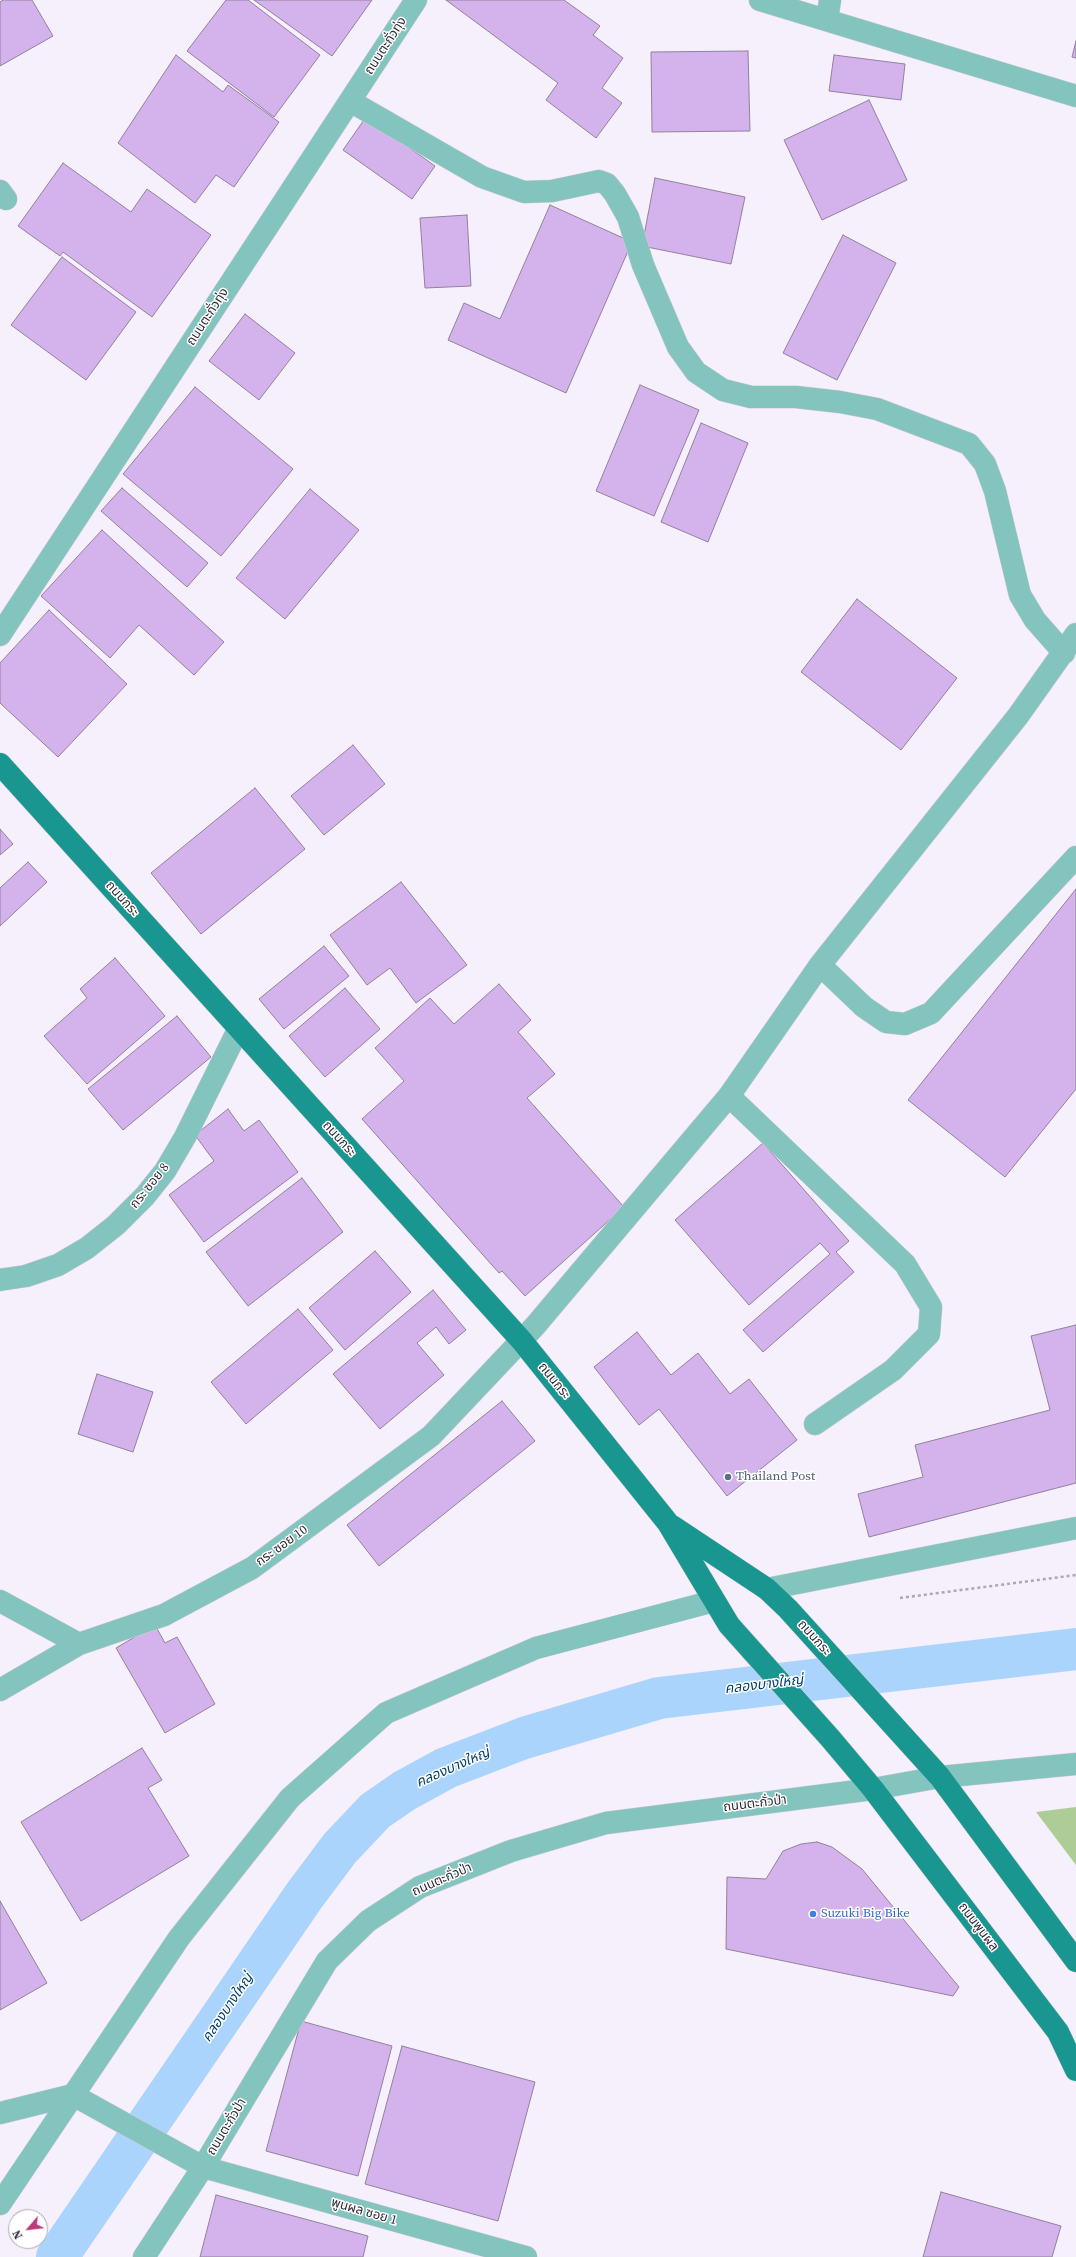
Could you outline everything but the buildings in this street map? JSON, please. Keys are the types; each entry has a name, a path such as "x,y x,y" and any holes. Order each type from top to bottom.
{"main road":[{"name":"ถนนกระ","path":"0,764 522,1341 668,1523 729,1625 830,1738 873,1789"},
{"name":"ถนนกระ","path":"668,1523 767,1589 788,1609 940,1777"},
{"path":"940,1777 1076,1960"},
{"name":"ถนนพูนผล","path":"873,1789 1058,2032 1076,2070"}],"street":[{"name":"ถนนตะกั่วทุ่ง","path":"0,635 416,0"},
{"path":"760,0 829,10 1076,96"},
{"path":"350,101 482,177 524,192 552,191 599,182 607,184 615,194 628,217 643,265 678,347 696,372 723,390 752,397 796,397 840,402 877,409 969,444 984,464 995,491 1020,595 1035,620 1064,652"},
{"name":"กระ ซอย 10","path":"0,1690 79,1644 164,1615 252,1568 431,1436 522,1341 729,1096 820,965 1018,716 1076,634"},
{"path":"820,965 864,1007 886,1022 905,1024 931,1013 1076,857"},
{"name":"กระ ซอย 8","path":"0,1280 26,1276 58,1265 87,1248 116,1224 145,1196 164,1171 185,1137 239,1028"},
{"path":"729,1096 905,1264 930,1307 928,1334 893,1370 815,1424"},
{"path":"767,1589 1076,1528"},
{"path":"0,1601 79,1644"},
{"path":"0,2204 179,1938 290,1798 386,1713 536,1648 714,1601"},
{"name":"ถนนตะกั่วป่า","path":"144,2257 203,2167 327,1961 368,1921 420,1887 511,1851 606,1823 873,1789 940,1777 1076,1764"},
{"path":"0,2113 73,2095"},
{"name":"พูนผล ซอย 1","path":"73,2095 203,2167 526,2257"}],"path":[{"path":"893,1599 1076,1575"}],"green space":[{"path":"1076,1807 1076,1865 1036,1812"}],"waterway":[{"name":"คลองบางใหญ่","path":"57,2257 304,1896 340,1848 375,1811 404,1791 446,1768 524,1738 659,1698 1076,1649"}],"place":[{"name":"Thailand Post","path":"728,1477"},
{"name":"Suzuki Big Bike","path":"813,1914"}]}
